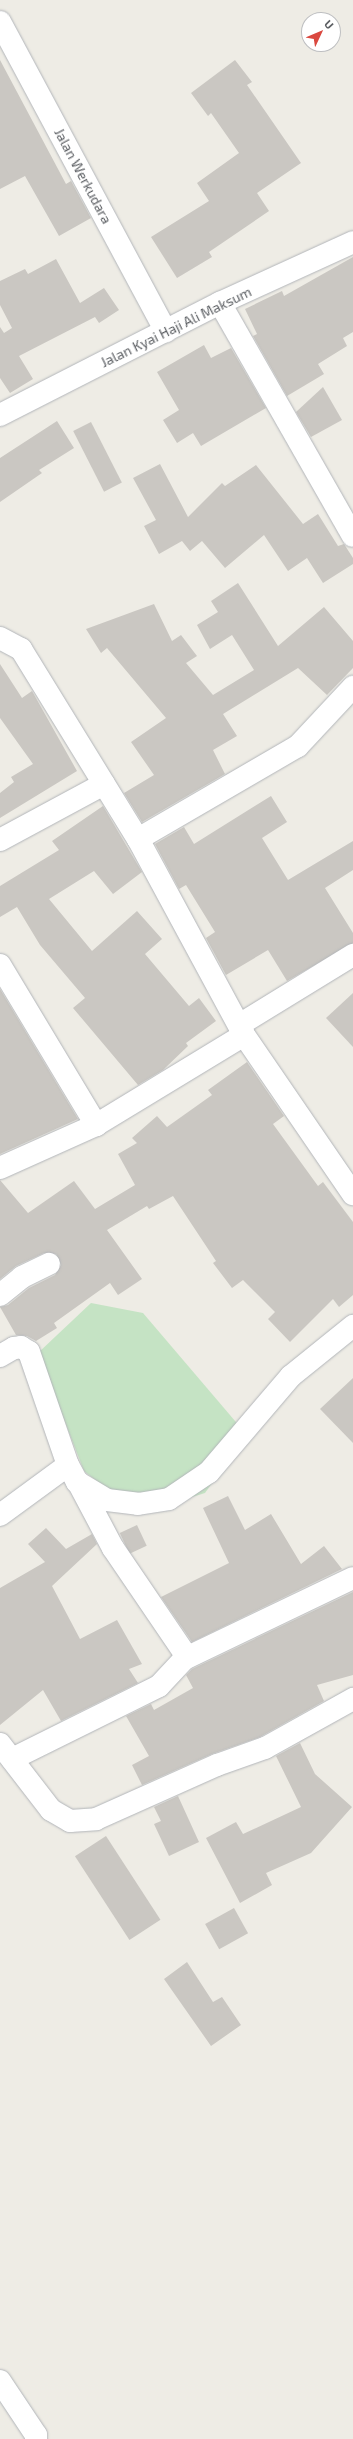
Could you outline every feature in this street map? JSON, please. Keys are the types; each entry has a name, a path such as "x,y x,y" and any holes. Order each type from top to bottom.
{"street":[{"name":"Jalan Werkudara","path":"0,22 166,331"},
{"name":"Jalan Kyai Haji Ali Maksum","path":"0,415 220,303 353,242"},
{"path":"220,303 353,536"},
{"path":"0,638 20,649 138,839 242,1030 353,1194"},
{"path":"138,839 298,746 353,687"},
{"path":"0,840 104,784"},
{"path":"0,1168 96,1125 242,1030 353,955"},
{"path":"0,965 96,1125"},
{"path":"0,1295 22,1277 49,1264"},
{"path":"73,1473 107,1500 138,1504 168,1499 209,1472 291,1376 353,1326"},
{"path":"0,1356 14,1348 20,1347 29,1352 73,1473 113,1548 187,1657"},
{"path":"0,1515 73,1473"},
{"path":"353,1578 187,1657 180,1662 176,1670 159,1686 6,1752 51,1810 70,1821 96,1819 216,1765 265,1748 353,1699"},
{"path":"0,2381 36,2435 36,2439"}],"green space":[{"path":"91,1303 143,1313 247,1435 205,1493 138,1514 84,1471 38,1353"}],"building":[{"path":"0,60 66,184 71,181 91,218 59,236 25,176 0,189"},
{"path":"235,60 252,82 247,85 301,163 257,193 269,211 209,252 212,257 177,278 151,237 209,201 197,183 239,153 211,113 208,116 191,93"},
{"path":"353,257 353,332 343,338 347,346 318,364 324,374 287,396 253,336 257,334 245,309 282,291 284,296"},
{"path":"56,259 80,303 104,288 119,310 99,323 95,317 19,356 33,379 10,393 0,378 0,327 4,333 12,328 0,305 0,281 25,269 28,274"},
{"path":"204,345 211,358 231,348 266,408 201,446 193,433 177,443 163,420 179,410 157,372"},
{"path":"323,387 342,420 311,437 296,412"},
{"path":"57,421 74,448 39,470 42,473 0,502 0,458"},
{"path":"91,422 122,483 104,492 73,431"},
{"path":"160,464 188,517 222,483 225,486 256,465 303,524 318,514 338,546 344,544 353,558 353,564 323,583 307,558 288,571 264,535 225,568 202,541 190,551 182,541 159,554 144,526 156,520 133,478"},
{"path":"238,583 278,646 324,607 353,641 353,668 327,695 298,668 223,714 237,736 213,750 225,774 142,822 124,793 154,775 131,742 166,718 107,648 101,653 86,629 154,604 172,641 181,635 197,656 186,663 213,695 254,670 232,635 210,649 197,625 218,612 211,601"},
{"path":"0,664 22,698 32,691 77,771 0,818 0,793 14,782 11,777 33,764 0,718"},
{"path":"271,796 287,822 262,838 288,880 353,841 353,870 325,888 353,933 353,943 287,981 268,950 226,975 206,938 215,932 186,885 179,889 155,844 184,827 194,844"},
{"path":"103,806 142,872 113,894 94,871 49,899 92,951 137,911 162,939 145,954 189,1006 199,998 216,1021 186,1043 188,1046 163,1070 138,1085 73,1008 85,998 40,945 17,907 0,917 0,886 59,850 52,841"},
{"path":"0,989 78,1119 0,1154"},
{"path":"353,993 353,1047 326,1018"},
{"path":"247,1062 284,1116 273,1124 318,1186 323,1182 353,1222 353,1295 339,1307 333,1299 290,1342 268,1319 275,1312 243,1280 232,1288 213,1263 216,1261 173,1196 149,1209 147,1206 107,1230 142,1279 118,1295 110,1283 54,1323 57,1328 36,1341 27,1336 16,1335 0,1307 8,1305 29,1288 55,1275 61,1265 56,1254 44,1253 16,1266 0,1279 0,1180 28,1213 74,1181 95,1209 135,1185 118,1154 137,1143 132,1138 157,1116 167,1127 212,1095 208,1090"},
{"path":"353,1378 353,1443 320,1409"},
{"path":"228,1496 245,1530 271,1514 301,1564 324,1546 342,1569 192,1642 161,1597 229,1563 203,1508"},
{"path":"137,1525 147,1546 130,1554 120,1533"},
{"path":"46,1528 66,1549 92,1534 97,1544 52,1586 80,1639 117,1620 142,1664 129,1669 138,1683 61,1721 43,1690 0,1725 0,1588 45,1562 28,1544"},
{"path":"353,1592 353,1675 317,1685 324,1701 260,1737 212,1754 142,1785 132,1765 149,1756 126,1716 151,1704 154,1710 193,1688 186,1675 192,1669"},
{"path":"300,1743 315,1774 352,1807 311,1853 266,1873 272,1885 240,1903 206,1838 236,1822 243,1834 301,1807 276,1756"},
{"path":"178,1796 199,1842 169,1856 154,1824 161,1821 154,1807"},
{"path":"106,1836 160,1920 129,1940 75,1856"},
{"path":"234,1908 248,1933 219,1949 205,1924"},
{"path":"187,1962 213,2002 222,1997 241,2025 211,2046 164,1979"}]}
